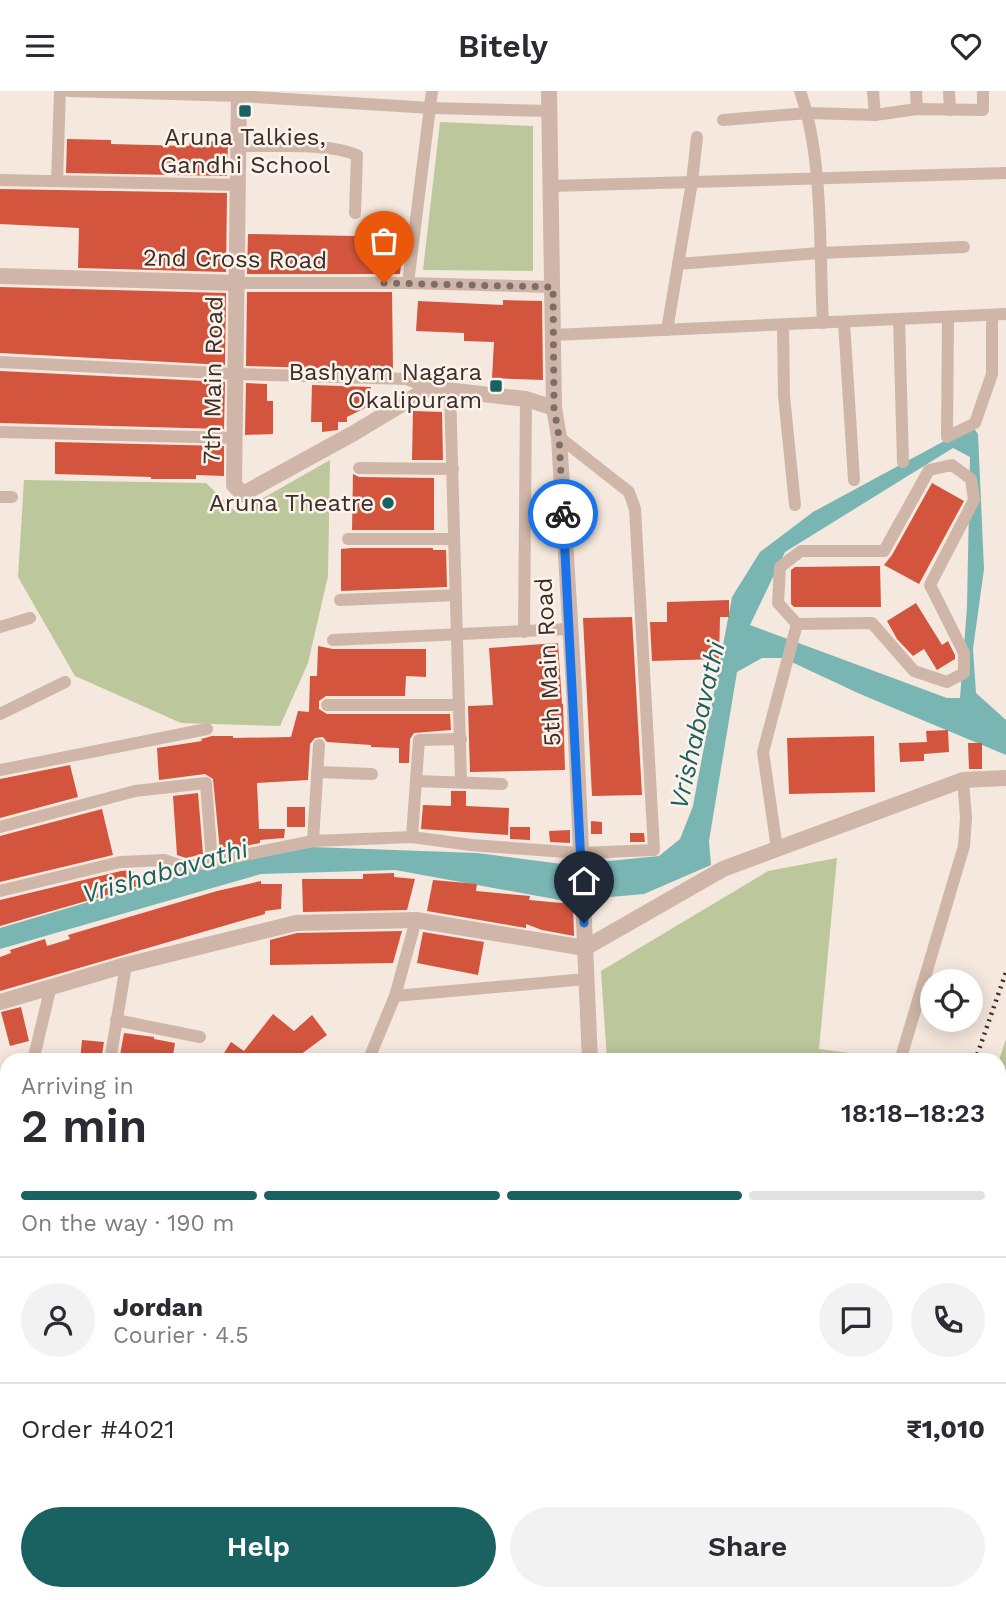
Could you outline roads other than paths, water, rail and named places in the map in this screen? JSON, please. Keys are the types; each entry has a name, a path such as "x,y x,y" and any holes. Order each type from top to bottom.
{"street":[{"path":"57,181 60,91"},
{"path":"69,91 239,93 431,108 550,111"},
{"path":"408,283 432,91"},
{"name":"5th Main Road","path":"549,91 554,408 559,437 590,1053"},
{"path":"800,91 808,113 816,179 822,323"},
{"path":"873,91 875,115"},
{"path":"916,91 917,109"},
{"path":"949,91 950,110"},
{"path":"723,120 808,113 875,115 917,109 984,110 984,91"},
{"name":"7th Main Road","path":"239,93 234,485 243,494 429,388"},
{"path":"667,330 697,137"},
{"path":"240,146 311,148 346,151 357,155 355,213"},
{"path":"551,186 1006,173"},
{"path":"0,180 239,185"},
{"path":"678,264 820,253 964,247"},
{"name":"2nd Cross Road","path":"0,276 238,283 408,283 553,287"},
{"path":"554,335 1006,313"},
{"path":"948,317 947,437 975,423 992,374 992,315"},
{"path":"899,319 903,462"},
{"path":"844,322 854,479"},
{"path":"783,325 784,396 795,505"},
{"path":"0,362 236,375 406,379 429,388 526,399 554,408"},
{"path":"450,391 461,781"},
{"path":"524,632 526,399"},
{"path":"0,432 235,438"},
{"path":"0,891 120,862 164,860 185,867 313,841 412,837 471,845 580,853 654,850 635,509 629,492 559,437"},
{"path":"952,465 971,479 974,500 930,585 964,653 964,673 947,682 914,671 873,623 797,624 778,603 780,567 802,551 884,551 929,470 952,465"},
{"path":"359,468 453,469"},
{"path":"348,538 454,538"},
{"path":"341,600 456,595"},
{"path":"0,627 30,618"},
{"path":"777,849 763,752 797,624"},
{"path":"334,640 569,629"},
{"path":"0,714 65,682"},
{"path":"327,705 459,705"},
{"path":"0,770 207,729"},
{"path":"412,837 419,740 461,739"},
{"path":"313,841 319,745"},
{"path":"317,772 372,774"},
{"path":"0,1002 126,965 296,923 416,920 585,948 723,869 963,780 1006,778"},
{"path":"902,1053 964,846 966,818 963,780"},
{"path":"416,781 502,784"},
{"path":"0,827 135,791 206,783 212,862"},
{"path":"371,1053 395,996 416,920"},
{"path":"111,1053 126,965"},
{"path":"395,996 586,979"},
{"path":"35,1053 51,986"},
{"path":"116,1020 200,1037"}],"water":[{"path":"972,426 978,434 984,569 973,649 976,693 1006,720 1006,755 860,694 783,658 762,658 737,672 709,841 711,865 644,894 565,901 395,870 261,874 0,949 0,928 194,871 312,847 477,853 569,865 659,856 680,839 693,806 732,597 760,552 813,512","holes":["953,448 970,457 967,607 960,698 947,698 750,625 785,552"]}],"railway":[{"path":"978,1053 1006,972"}],"place":[{"name":"Aruna Talkies, Gandhi School","path":"245,111"},
{"name":"Bashyam Nagara Okalipuram","path":"496,386"},
{"name":"Aruna Theatre","path":"388,503"}],"water label":[{"name":"Vrishabavathi","path":"697,725"},
{"name":"Vrishabavathi","path":"165,871"}]}
